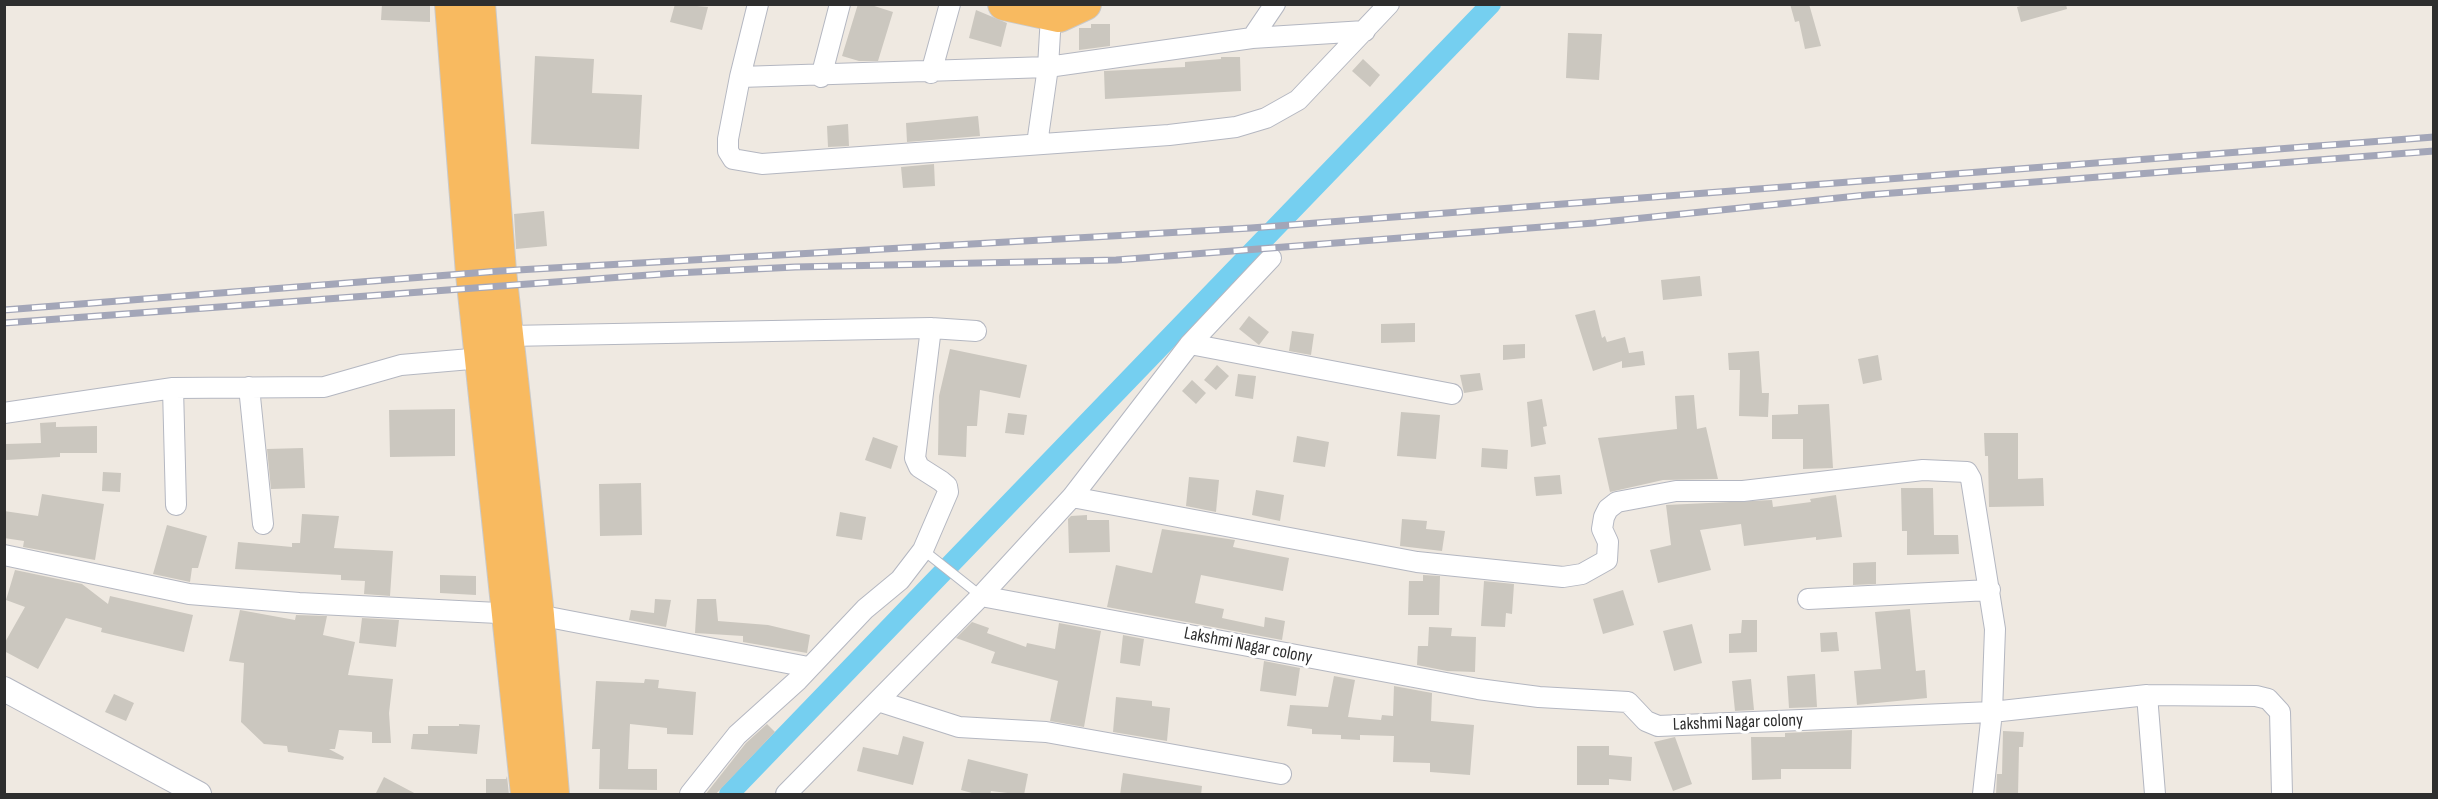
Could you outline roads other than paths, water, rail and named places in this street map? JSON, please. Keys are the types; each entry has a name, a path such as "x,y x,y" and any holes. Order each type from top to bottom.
{"highway":[{"path":"451,4 472,274 482,358 553,795"},
{"path":"479,4 508,336 524,614 527,795"},
{"path":"1004,4 1059,16 1085,4"}],"street":[{"path":"821,77 840,4"},
{"path":"931,73 950,4"},
{"path":"1252,38 1275,4"},
{"path":"751,6 728,139 728,152 733,159 744,163 762,164 1169,135 1236,127 1266,118 1298,100 1389,4"},
{"path":"1037,144 1048,67 1051,15"},
{"path":"740,77 821,77 1048,67 1252,38 1365,30"},
{"path":"786,795 981,596 1072,497 1190,344 1271,258"},
{"path":"508,336 931,328 976,331"},
{"path":"690,795 737,735 865,609 900,580 923,550 948,492 947,486 919,467 915,458 931,328"},
{"path":"1190,344 1452,394"},
{"path":"4,413 174,388 324,387 402,365 482,358"},
{"path":"249,387 263,524"},
{"path":"174,388 176,505"},
{"path":"1072,497 1417,562 1563,577 1581,574 1607,560 1608,542 1602,529 1604,517 1608,509 1617,502 1676,491 1743,491 1951,470 1967,472 1971,479 1995,628 1992,712 1983,795"},
{"path":"4,555 189,594 299,603 524,614 808,667"},
{"path":"1808,599 1990,590"},
{"name":"Lakshmi Nagar colony","path":"981,596 1478,689 1539,697 1628,702 1646,721 1658,726 1992,712 2147,695 2256,696 2268,699 2280,712 2282,795"},
{"path":"4,689 199,795"},
{"path":"2147,695 2155,795"},
{"path":"878,701 959,727 1046,732 1281,774"}],"lane":[{"path":"923,550 981,596"}],"waterway":[{"path":"729,794 1491,4"}],"railway":[{"path":"4,310 500,271 1251,228 2434,137"},
{"path":"4,323 676,273 795,267 1116,260 1594,223 1867,195 2434,151"}]}
